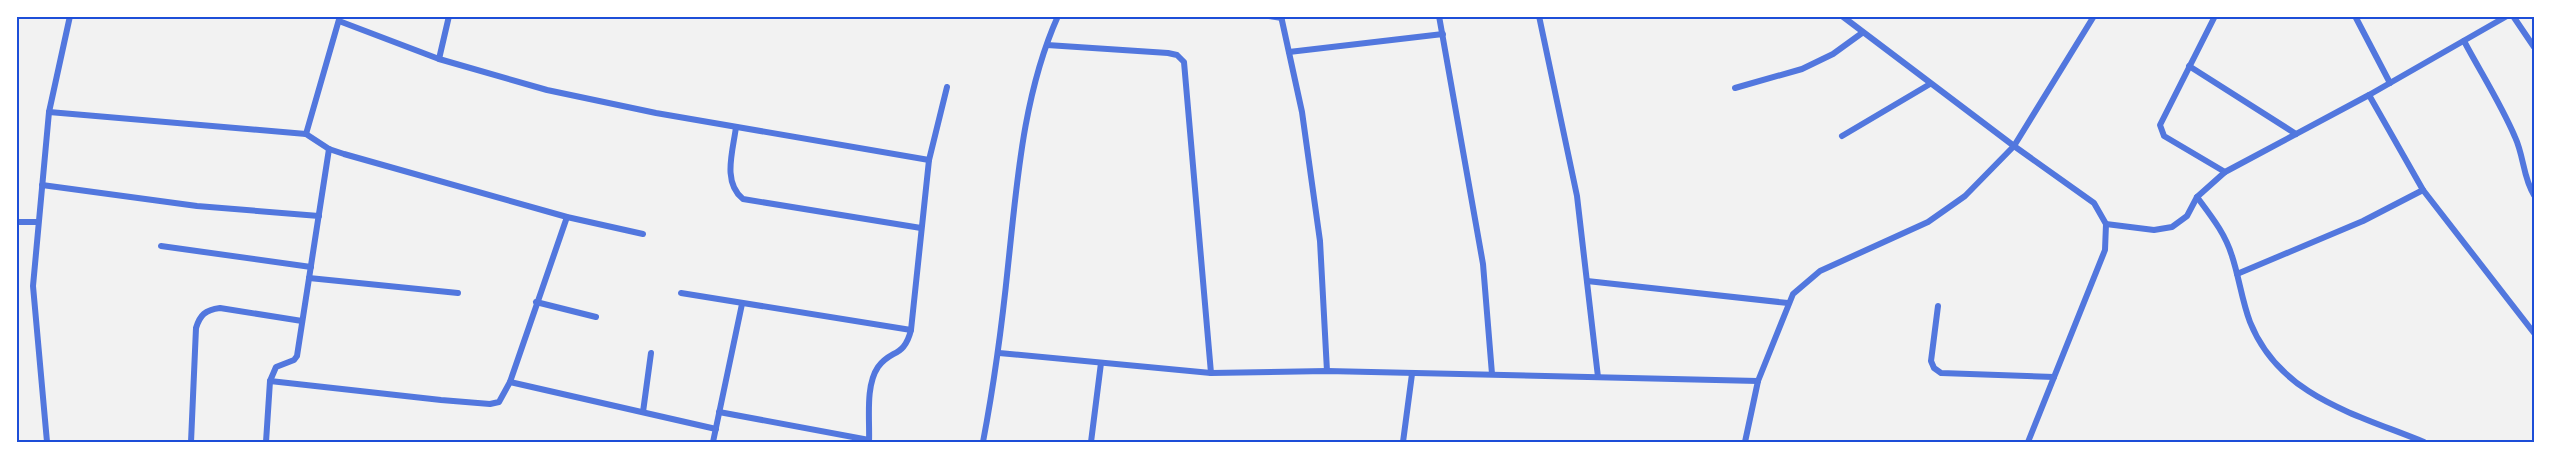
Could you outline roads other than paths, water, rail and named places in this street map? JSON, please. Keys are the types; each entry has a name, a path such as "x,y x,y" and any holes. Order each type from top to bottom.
{"street":[{"path":"47,442 33,286 49,112 70,16"},
{"path":"439,59 449,16"},
{"path":"983,442 999,353 1020,153 1047,45 1058,16"},
{"path":"1269,16 1281,17 1302,112 1320,241 1326,371"},
{"path":"1439,16 1483,264 1492,374"},
{"path":"1539,16 1577,196 1598,377"},
{"path":"1842,16 1930,84 2094,203 2106,224 2105,250 2028,442"},
{"path":"1745,442 1758,381 1793,294 1820,271 1928,222 1965,196 2014,146 2094,16"},
{"path":"2215,16 2160,125 2164,136 2225,172"},
{"path":"2355,16 2390,83"},
{"path":"2513,16 2535,47"},
{"path":"2106,224 2154,230 2172,227 2187,216 2198,197 2225,172 2369,95 2503,18"},
{"path":"306,134 340,19 439,59 547,90 736,127 929,160"},
{"path":"1735,88 1802,69 1833,54 1862,33"},
{"path":"1289,52 1443,34"},
{"path":"2464,41 2515,135 2523,155 2525,173 2535,195"},
{"path":"1047,45 1168,53 1184,62 1211,373"},
{"path":"2189,66 2296,134"},
{"path":"1842,136 1930,84"},
{"path":"719,412 869,441 873,380 877,369 885,359 897,354 908,343 911,330 929,160 947,87"},
{"path":"2369,95 2423,190 2535,333"},
{"path":"49,112 306,134 329,149 567,217 643,234"},
{"path":"736,127 730,182 735,192 743,199 921,228"},
{"path":"266,442 270,381 276,367 294,360 297,356 329,149"},
{"path":"42,185 197,206 319,216"},
{"path":"2237,274 2363,221 2423,190"},
{"path":"2198,197 2222,230 2250,321 2264,350 2285,375 2310,394 2424,442"},
{"path":"270,381 490,404 499,402 510,382 567,217"},
{"path":"16,222 38,222"},
{"path":"161,246 311,267"},
{"path":"309,278 458,293"},
{"path":"1587,281 1788,303"},
{"path":"681,293 911,330"},
{"path":"536,302 596,317"},
{"path":"713,442 742,303"},
{"path":"1938,306 1931,361 1934,369 1941,373 2054,377"},
{"path":"191,442 196,328 199,317 208,310 220,308 302,321"},
{"path":"2528,325 2535,320"},
{"path":"643,412 651,353"},
{"path":"999,353 1211,373 1326,371 1758,381"},
{"path":"1091,442 1101,363"},
{"path":"1403,442 1412,374"},
{"path":"510,382 716,429"}]}
